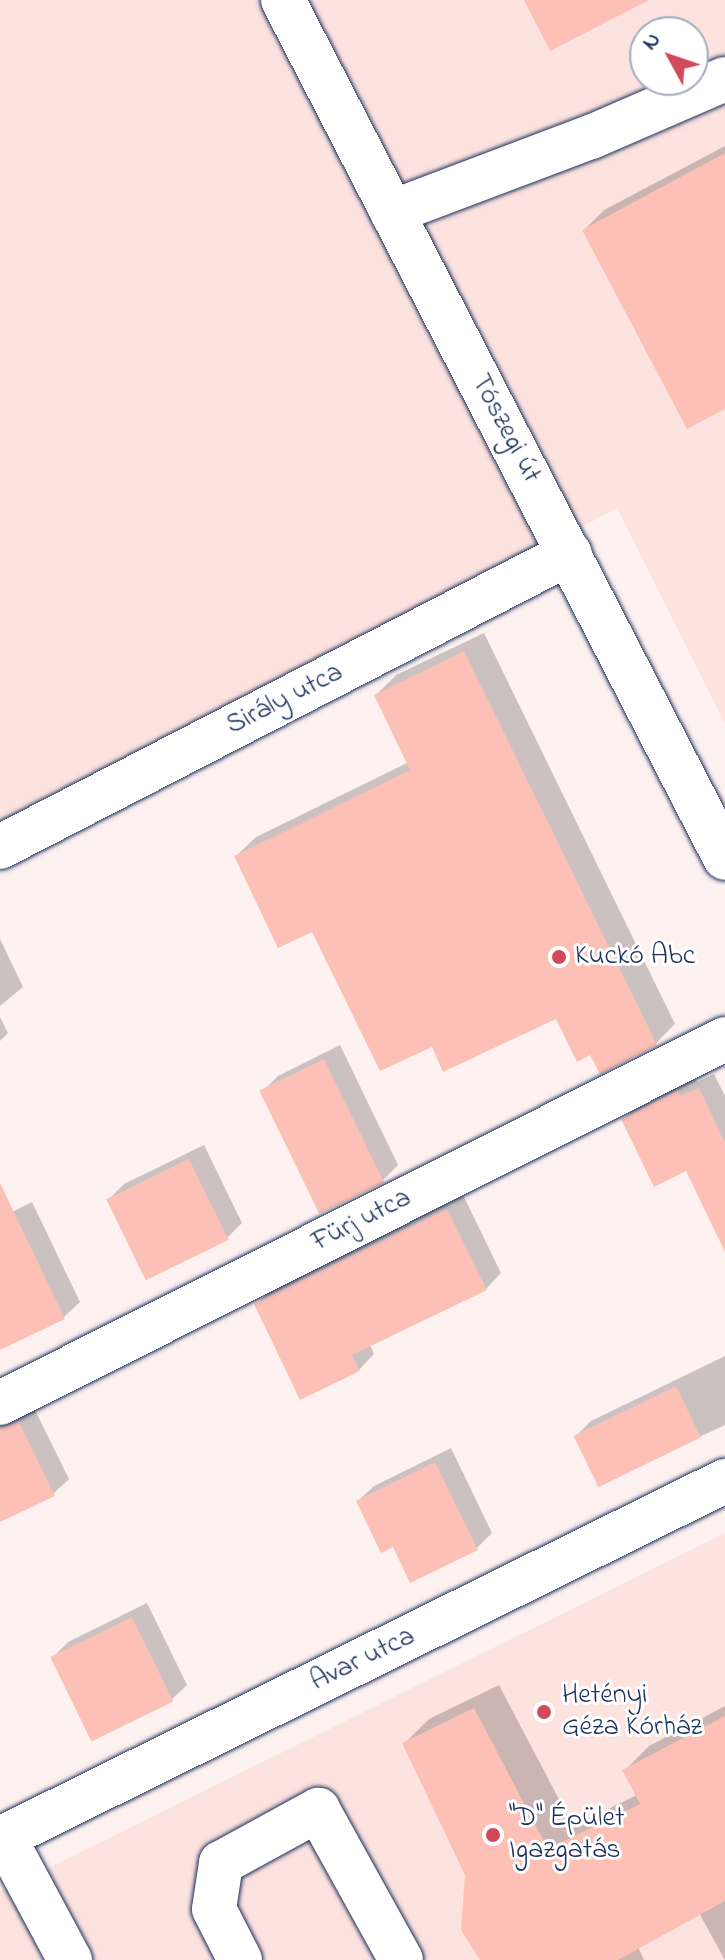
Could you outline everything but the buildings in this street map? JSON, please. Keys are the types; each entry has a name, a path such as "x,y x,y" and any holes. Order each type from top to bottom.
{"street":[{"name":"Tószegi út","path":"283,0 725,858"},
{"path":"392,212 591,137 725,79"},
{"name":"Sirály utca","path":"0,847 570,553"},
{"name":"Fürj utca","path":"0,1403 725,1039"},
{"name":"Avar utca","path":"2,1838 725,1481"},
{"path":"240,1960 214,1909 221,1863 318,1810 401,1960"},
{"path":"2,1838 70,1960"}],"shaded area":[{"path":"0,0 725,0 725,724 617,508 0,840"},
{"name":"Hetényi Géza Kórház","path":"725,1533 725,1960 0,1960 0,1892"}],"place":[{"name":"Kuckó Abc","path":"559,957"},
{"name":"Hetényi Géza Kórház","path":"544,1712"},
{"name":"\"D\" Épület Igazgatás","path":"493,1835"}]}
